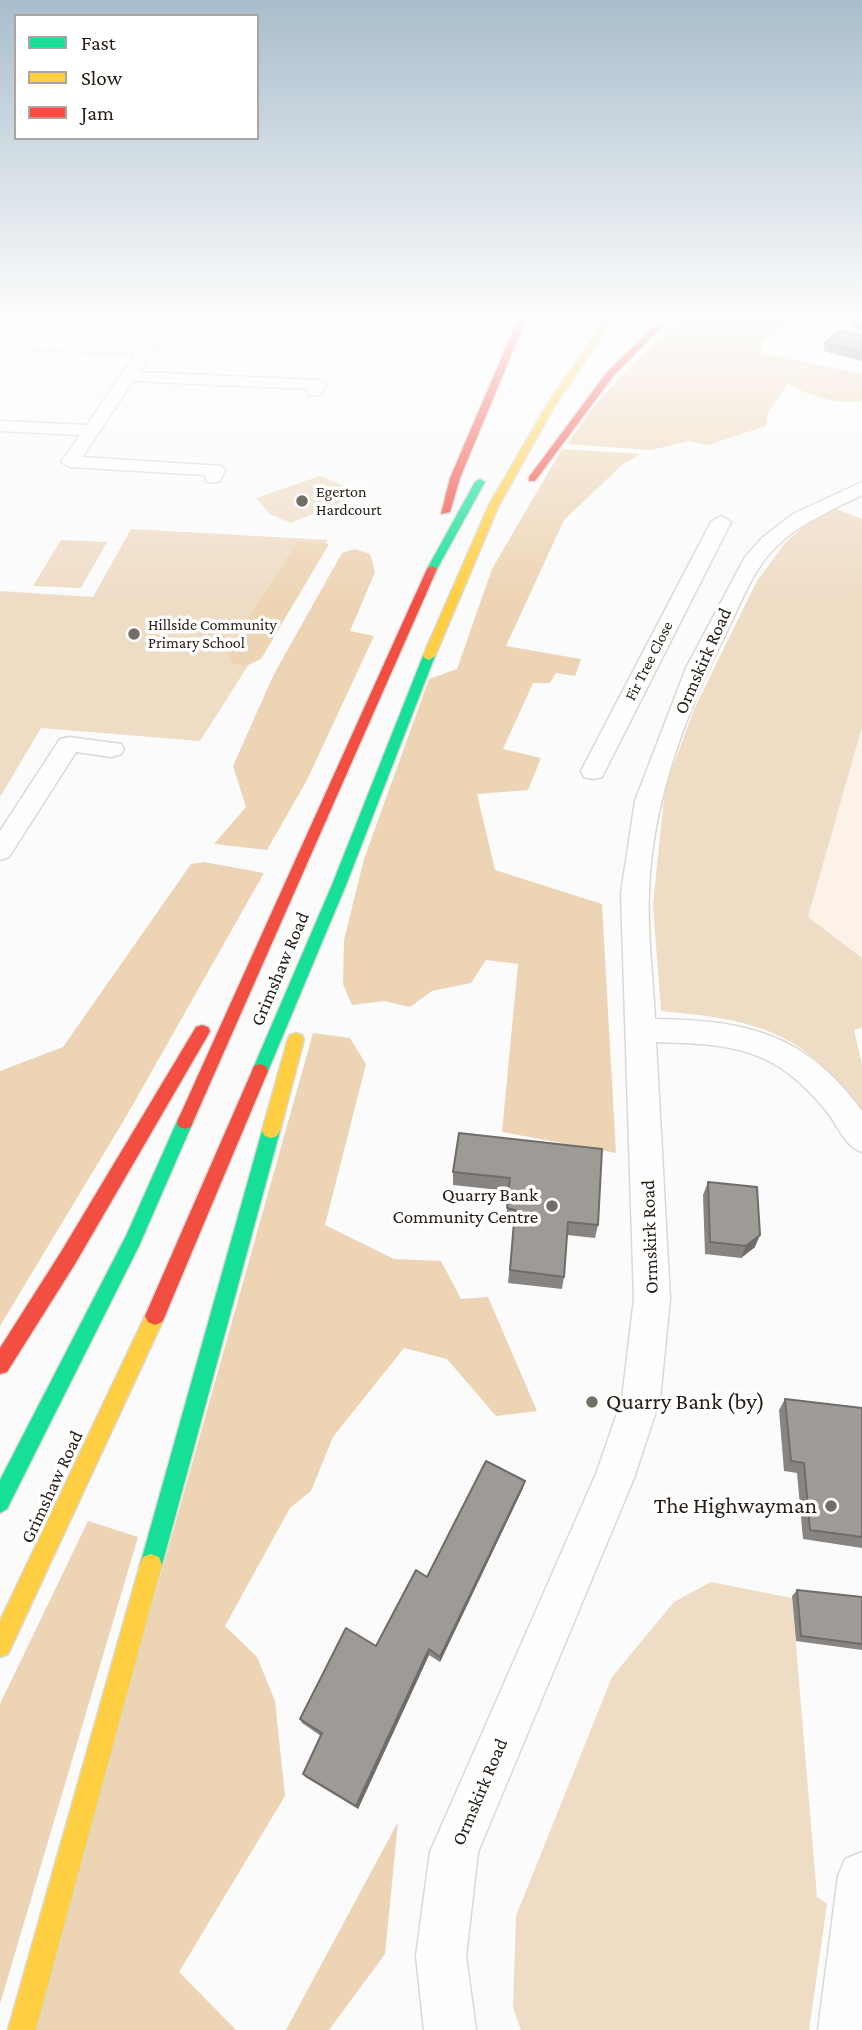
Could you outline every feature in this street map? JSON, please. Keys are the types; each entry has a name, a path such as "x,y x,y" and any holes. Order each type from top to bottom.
{"main road":[{"path":"426,578 455,478 483,412"},
{"name":"Grimshaw Road","path":"0,1646 173,1278 339,885 494,505 524,447 548,412"},
{"path":"523,492 582,412"},
{"name":"Grimshaw Road","path":"0,1502 132,1240 426,578 490,464"},
{"path":"460,584 507,515"},
{"path":"229,985 292,878"},
{"path":"22,2030 339,885"},
{"path":"0,1365 75,1246 208,1020"}],"street":[{"path":"105,412 70,462 216,470 213,477"},
{"path":"0,426 92,430"},
{"name":"Ormskirk Road","path":"450,2030 441,1956 454,1852 614,1478 640,1399 652,1299 635,893 648,801 697,668 752,561 770,541 800,518 862,488"},
{"name":"Fir Tree Close","path":"593,771 721,522"},
{"path":"705,551 752,561"},
{"path":"0,851 69,744 112,749"},
{"path":"641,1030 719,1033 755,1041 787,1057 818,1081 848,1115 862,1139"},
{"path":"844,2030 862,1875"}],"shaded area":[{"path":"590,412 769,412 766,426 708,445 689,441 651,450 567,444"},
{"path":"562,449 640,454 622,465 564,520 506,646 581,659 575,676 556,673 550,683 533,683 503,749 541,758 528,790 477,794 495,870 602,904 616,1153 502,1132 518,964 486,960 471,983 432,991 410,1007 384,1001 352,1005 343,984 344,940 364,859 429,679 457,669 492,569"},
{"name":"Egerton Hardcourt","path":"320,476 338,483 357,496 291,523 270,514 256,498"},
{"path":"836,509 862,519 862,727 808,917 862,958 862,1027 854,1030 862,1064 862,1113 819,1063 784,1038 744,1023 661,1011 653,905 665,788 695,707 757,581 786,542 811,521"},
{"name":"Hillside Community Primary School","path":"131,529 328,540 200,741 41,728 0,797 0,591 93,597"},
{"path":"61,540 107,542 81,588 33,586"},
{"path":"298,541 329,544 261,659 246,666 233,664 227,650"},
{"path":"355,549 370,554 375,572 350,631 374,636 307,780 267,850 214,844 246,807 233,766 274,674 342,553"},
{"path":"862,727 862,958 808,918"},
{"path":"204,862 264,873 127,1115 0,1326 0,1071 63,1047 191,864"},
{"path":"313,1033 350,1038 366,1064 325,1225 394,1259 441,1261 461,1299 488,1297 537,1411 496,1416 447,1359 404,1348 333,1437 311,1491 290,1508 225,1626 257,1657 275,1701 285,1796 179,1972 236,2030 33,2030"},
{"path":"88,1521 138,1537 0,2004 0,1704"},
{"path":"711,1582 792,1598 817,1897 827,1904 809,2030 521,2030 513,2008 516,1916 612,1677 674,1602"},
{"path":"398,1822 385,1954 329,2030 286,2030"}],"building":[{"name":"Quarry Bank Community Centre","path":"459,1133 602,1149 598,1225 568,1222 564,1277 510,1270 515,1210 507,1208 510,1178 453,1172"},
{"path":"708,1182 757,1187 760,1235 746,1246 710,1242"},
{"name":"The Highwayman","path":"785,1399 862,1408 862,1537 810,1530 804,1463 791,1461"},
{"path":"486,1461 525,1481 440,1657 429,1649 356,1806 303,1774 322,1733 300,1719 346,1628 376,1646 416,1570 427,1577"},
{"path":"797,1590 862,1597 862,1644 801,1636"}],"traffic: fast":[{"path":"432,569 480,482"},
{"path":"260,1071 339,885 429,656"},
{"path":"0,1502 133,1240 185,1122"},
{"path":"151,1565 271,1131"}],"traffic: slow":[{"path":"429,656 494,505 547,412"},
{"path":"271,1131 296,1039"},
{"path":"0,1646 155,1316"},
{"path":"22,2030 151,1565"}],"traffic: jam":[{"path":"445,512 455,478 483,412"},
{"path":"532,479 582,412"},
{"path":"185,1122 432,569"},
{"path":"0,1365 68,1258 202,1031"},
{"path":"155,1316 260,1071"}],"place":[{"name":"Egerton Hardcourt","path":"302,501"},
{"name":"Hillside Community Primary School","path":"134,634"},
{"name":"Quarry Bank Community Centre","path":"552,1206"},
{"name":"Quarry Bank (by)","path":"592,1402"},
{"name":"The Highwayman","path":"831,1506"}]}
